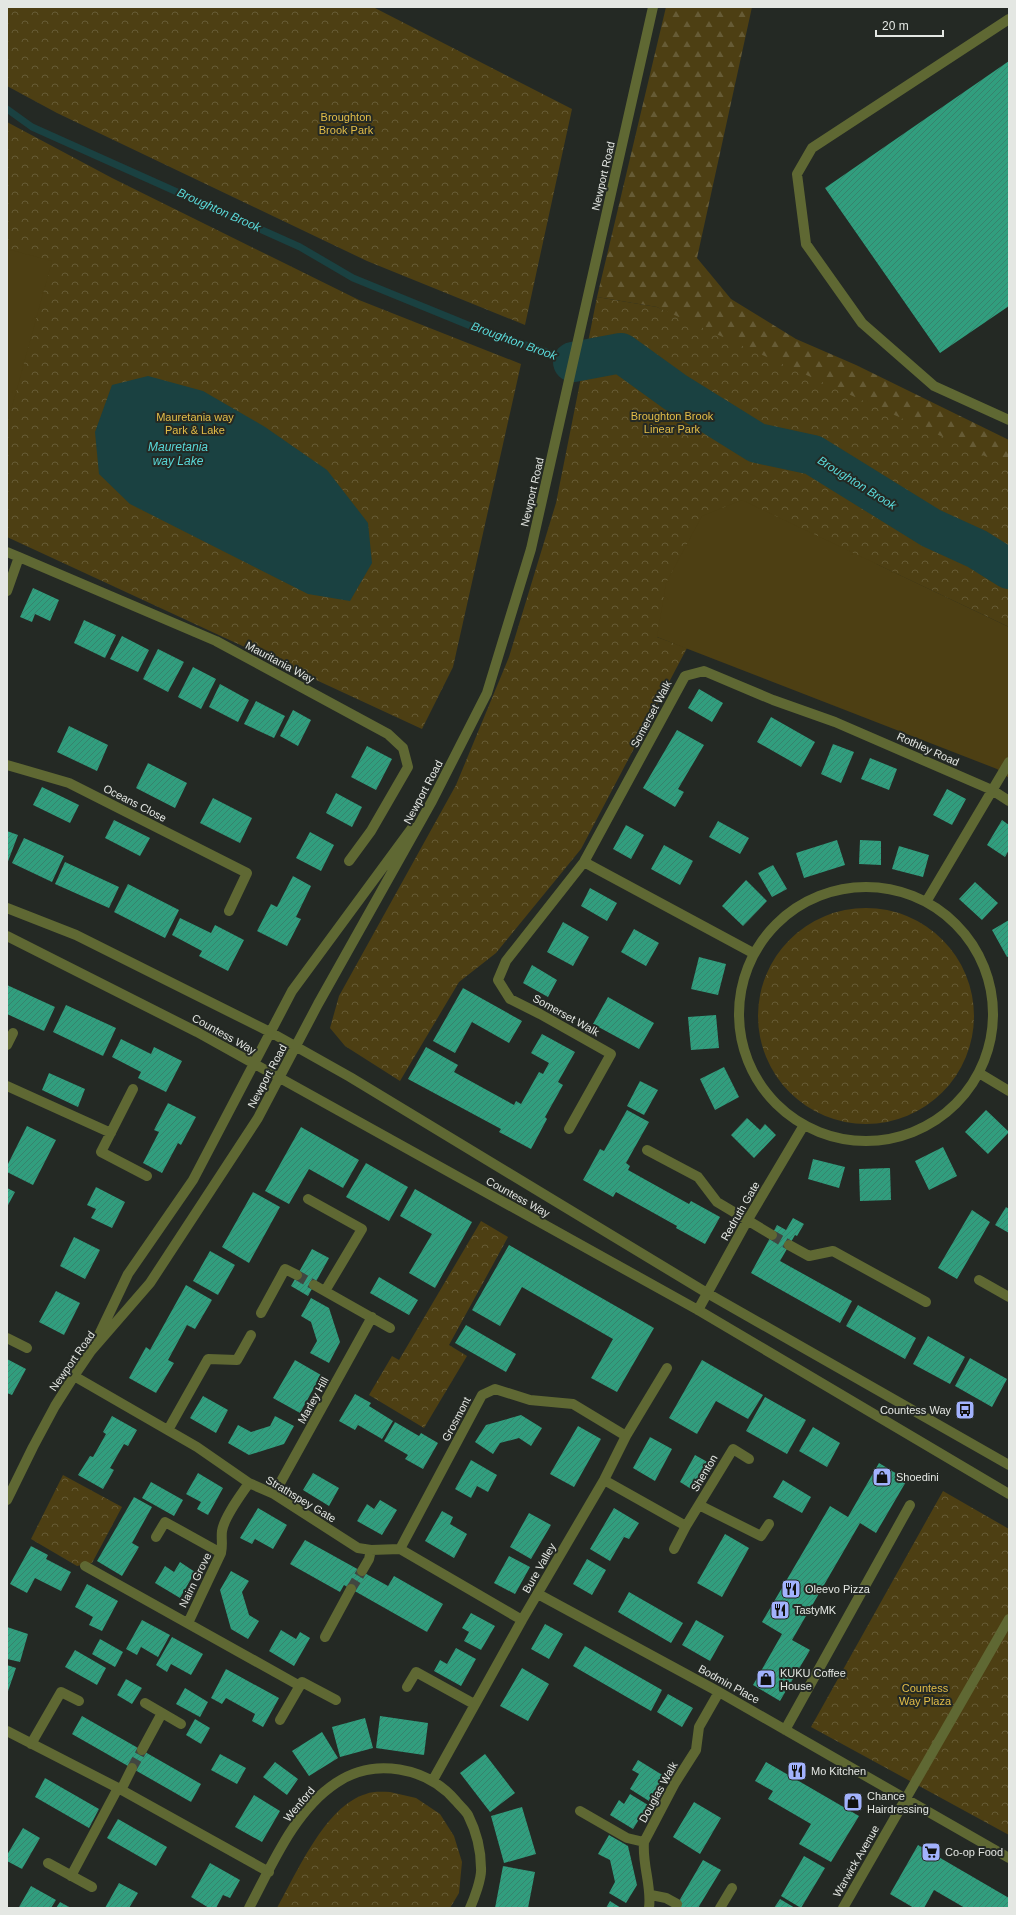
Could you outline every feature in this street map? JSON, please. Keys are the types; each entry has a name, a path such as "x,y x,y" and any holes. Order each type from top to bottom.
{"street":[{"name":"Newport Road","path":"7,1500 37,1440 74,1376 91,1351 150,1283 258,1118 318,1004 432,801 487,693 531,549 653,7"},
{"path":"1009,19 812,148 797,174 806,244 862,323 934,386 1009,420"},
{"name":"Mauritania Way","path":"7,552 216,641 388,734 402,748 408,767 371,831 349,861"},
{"path":"7,591 19,557"},
{"name":"Somerset Walk","path":"569,1128 611,1054 510,999 498,980 506,961 584,862 685,676 704,671 773,700 835,722"},
{"name":"Rothley Road","path":"835,722 992,790 1009,801"},
{"path":"926,902 1009,762"},
{"name":"Oceans Close","path":"7,765 69,783 247,873 229,911"},
{"path":"91,1351 128,1274 193,1180 292,991 371,881 432,801"},
{"path":"584,862 753,953"},
{"path":"872,886 904,892 926,902 964,933 978,954 988,977 993,1001 993,1026 988,1050 979,1073 970,1087 948,1111 923,1128 894,1138 863,1142 832,1137 804,1125 784,1112 767,1095 751,1069 741,1041 738,1011 741,988 742,981 753,953 766,933 783,916 810,899 840,889 872,886"},
{"name":"Countess Way","path":"7,908 76,935 270,1032 357,1081 706,1293 1009,1465"},
{"name":"Countess Way","path":"7,936 197,1032 698,1310 1009,1494"},
{"path":"7,1045 13,1033"},
{"path":"979,1073 1009,1091"},
{"path":"7,1086 111,1133"},
{"path":"133,1089 101,1152 147,1176"},
{"name":"Redruth Gate","path":"698,1310 747,1221 804,1125"},
{"path":"647,1150 698,1177 717,1202 772,1235"},
{"path":"308,1198 362,1228 325,1291"},
{"path":"789,1245 809,1256 833,1251 926,1302"},
{"path":"261,1313 285,1269 297,1275"},
{"path":"979,1280 1009,1297"},
{"path":"314,1285 390,1328"},
{"name":"Marley Hill","path":"274,1494 372,1318"},
{"path":"168,1430 208,1359 237,1360 251,1335"},
{"path":"7,1338 27,1348"},
{"name":"Bure Valley","path":"433,1780 474,1704 604,1480 626,1436 667,1368"},
{"name":"Strathspey Gate","path":"74,1376 197,1447 249,1483 274,1494 358,1548 371,1550 400,1550 522,1620"},
{"name":"Grosmont","path":"400,1550 482,1395 495,1389 530,1400 573,1404 626,1436"},
{"name":"Shenton","path":"674,1549 686,1526 733,1449 749,1459"},
{"path":"604,1480 686,1526"},
{"name":"Nairn Grove","path":"188,1623 221,1553 224,1544 222,1531 249,1483"},
{"path":"699,1505 761,1536 769,1524"},
{"path":"785,1730 910,1505"},
{"path":"156,1537 165,1522 221,1553"},
{"path":"362,1571 369,1559 371,1550"},
{"name":"Nairn Grove","path":"85,1566 300,1686 302,1682 336,1700"},
{"path":"325,1637 351,1589"},
{"name":"Bodmin Place","path":"538,1594 719,1692 1009,1858"},
{"name":"Warwick Avenue","path":"843,1908 1009,1619"},
{"path":"407,1687 416,1672 474,1704"},
{"path":"280,1720 300,1686"},
{"path":"31,1744 60,1692 79,1701"},
{"name":"Douglas Walk","path":"649,1908 650,1895 643,1853 644,1842 675,1783 696,1750 699,1727 719,1692"},
{"path":"145,1703 181,1724"},
{"path":"142,1750 162,1713"},
{"path":"7,1731 120,1789 269,1872"},
{"name":"Wenford","path":"249,1908 288,1837 305,1813 319,1797 337,1782 361,1771 381,1767 404,1770 433,1780 451,1795 467,1814 478,1841 482,1869 470,1908"},
{"path":"71,1876 132,1768"},
{"path":"580,1811 627,1838 644,1842"},
{"path":"48,1862 92,1887"},
{"path":"720,1908 732,1888"},
{"path":"650,1895 666,1898 677,1904"}],"green space":[{"name":"Broughton Brook Park","path":"7,7 373,7 572,109 525,325 367,261 57,113 7,86"},
{"path":"666,7 752,7 697,258 731,299 796,339 856,365 1009,440 1009,491 657,307 597,297"},
{"name":"Mauretania way Park & Lake","path":"7,122 112,178 359,300 521,364 453,667 422,729 7,537"},
{"path":"7,249 52,261 7,425"},
{"name":"Broughton Brook Linear Park","path":"597,297 657,307 1009,467 1009,627 876,564 657,637 687,648 581,849 496,953 459,982 400,1081 345,1046 330,1028 339,996 456,785 509,657 556,503"},
{"path":"742,500 1009,627 1009,778 997,769 657,637 666,583 702,516"},
{"path":"855,908 877,908 897,912 917,921 935,932 950,947 961,965 970,985 974,1005 974,1027 970,1047 966,1057 950,1085 935,1100 917,1111 897,1120 877,1124 855,1124 835,1120 815,1111 797,1100 782,1085 771,1067 762,1047 758,1027 758,1005 762,985 771,965 782,947 797,932 815,921 835,912"},
{"path":"481,1221 508,1237 449,1345 467,1356 424,1428 369,1395 392,1356 399,1360"},
{"path":"63,1475 122,1507 92,1563 77,1566 31,1539"},
{"name":"Countess Way Plaza","path":"943,1491 1009,1529 1009,1835 811,1727"},
{"path":"375,1792 390,1792 416,1798 440,1814 454,1836 462,1862 459,1893 450,1908 277,1908 314,1842 325,1826 338,1812 351,1801 366,1794"}],"water":[{"name":"Mauretania way Lake","path":"148,376 203,391 265,427 327,470 368,523 372,563 350,601 308,594 130,504 99,474 95,432 112,385"}],"building":[{"path":"1009,61 1009,306 940,353 825,188"},
{"path":"33,588 59,600 50,621 35,614 32,622 20,617"},
{"path":"84,620 116,635 105,658 74,643"},
{"path":"122,636 149,650 138,672 110,659"},
{"path":"158,649 184,662 168,692 143,679"},
{"path":"193,667 216,679 201,709 178,697"},
{"path":"220,684 249,700 238,722 209,707"},
{"path":"699,689 723,703 712,722 688,708"},
{"path":"256,701 285,716 274,738 244,724"},
{"path":"293,710 311,720 298,746 280,736"},
{"path":"771,717 815,742 801,767 757,742"},
{"path":"69,726 108,745 97,771 57,752"},
{"path":"677,730 704,745 678,789 684,792 675,807 643,788"},
{"path":"833,744 854,752 841,783 821,774"},
{"path":"367,746 392,759 376,790 351,777"},
{"path":"870,758 897,769 889,790 861,779"},
{"path":"148,763 187,783 175,808 136,788"},
{"path":"42,787 79,805 70,823 33,805"},
{"path":"947,789 966,799 952,825 933,815"},
{"path":"336,793 362,807 352,827 326,813"},
{"path":"213,798 252,818 240,843 200,823"},
{"path":"114,820 150,838 140,856 105,838"},
{"path":"1002,820 1009,825 1009,850 1005,857 987,845"},
{"path":"718,821 749,838 740,854 709,837"},
{"path":"626,825 644,835 631,859 613,849"},
{"path":"7,831 18,835 7,864"},
{"path":"310,832 334,845 321,871 296,858"},
{"path":"24,838 64,856 52,882 12,863"},
{"path":"837,840 845,865 804,878 796,853"},
{"path":"860,840 881,841 881,865 859,864"},
{"path":"664,845 693,861 680,885 651,869"},
{"path":"899,846 929,855 923,877 892,869"},
{"path":"65,862 119,887 109,908 55,884"},
{"path":"773,865 787,889 772,897 758,873"},
{"path":"293,876 311,886 296,917 301,919 287,946 257,931 271,904 277,907"},
{"path":"746,880 767,901 743,926 722,906"},
{"path":"975,882 998,903 982,920 959,899"},
{"path":"128,884 179,910 165,938 114,912"},
{"path":"590,888 617,903 607,921 581,906"},
{"path":"180,918 211,933 215,925 244,940 228,971 199,956 202,951 172,935"},
{"path":"1009,920 1009,956 1007,957 992,930"},
{"path":"563,922 589,937 573,966 547,952"},
{"path":"634,929 659,943 646,966 621,952"},
{"path":"699,957 726,964 718,995 691,989"},
{"path":"532,965 557,980 548,997 523,983"},
{"path":"7,985 55,1007 44,1031 7,1014"},
{"path":"463,988 522,1021 509,1043 472,1022 455,1053 433,1041"},
{"path":"608,997 654,1023 639,1049 593,1024"},
{"path":"66,1005 116,1028 103,1056 53,1032"},
{"path":"716,1015 719,1048 691,1050 688,1017"},
{"path":"542,1034 575,1052 558,1082 563,1085 545,1117 547,1119 531,1149 499,1132 501,1129 408,1079 426,1047 458,1065 454,1072 514,1105 516,1101 521,1104 539,1072 543,1074 549,1063 531,1053"},
{"path":"121,1039 151,1054 154,1047 182,1061 166,1092 138,1078 141,1072 112,1057"},
{"path":"724,1067 739,1097 715,1110 700,1079"},
{"path":"49,1073 85,1089 78,1107 42,1090"},
{"path":"640,1081 658,1090 644,1115 627,1106"},
{"path":"168,1103 196,1117 181,1145 178,1143 162,1173 143,1163 159,1132 154,1130"},
{"path":"627,1110 649,1122 626,1163 630,1166 628,1170 689,1204 691,1201 720,1217 705,1244 676,1228 677,1226 616,1192 613,1197 583,1180 600,1149 604,1151"},
{"path":"986,1110 1009,1132 988,1154 965,1132"},
{"path":"747,1118 760,1130 765,1124 776,1135 754,1158 731,1135"},
{"path":"27,1126 56,1140 33,1185 7,1172 7,1166"},
{"path":"301,1127 359,1160 343,1188 309,1169 289,1204 265,1191"},
{"path":"943,1147 957,1176 929,1190 915,1161"},
{"path":"813,1159 845,1167 839,1188 808,1179"},
{"path":"366,1163 408,1187 389,1221 346,1197"},
{"path":"890,1168 891,1200 860,1201 859,1169"},
{"path":"96,1187 125,1202 112,1228 91,1218 96,1209 87,1205"},
{"path":"7,1188 15,1192 7,1207"},
{"path":"415,1189 472,1222 435,1288 409,1273 432,1234 400,1216"},
{"path":"253,1192 280,1207 249,1263 222,1247"},
{"path":"1006,1207 1009,1209 1009,1233 995,1225"},
{"path":"972,1210 990,1222 957,1279 938,1268"},
{"path":"793,1218 804,1224 797,1236 795,1235 780,1261 852,1301 840,1323 751,1273 777,1225 786,1230"},
{"path":"74,1237 100,1250 85,1279 60,1266"},
{"path":"509,1245 654,1328 617,1392 591,1378 613,1339 522,1287 500,1326 472,1310"},
{"path":"312,1249 329,1258 308,1296 291,1286"},
{"path":"210,1251 235,1265 218,1295 193,1281"},
{"path":"379,1277 418,1300 409,1315 370,1293"},
{"path":"186,1285 212,1300 195,1329 187,1325 168,1360 174,1363 156,1393 129,1378 146,1347 150,1350"},
{"path":"56,1291 80,1303 64,1335 39,1322"},
{"path":"311,1298 329,1308 340,1342 329,1363 310,1353 317,1341 311,1322 301,1316"},
{"path":"858,1305 916,1338 905,1359 846,1326"},
{"path":"466,1325 516,1354 506,1372 455,1343"},
{"path":"928,1336 965,1357 950,1384 913,1364"},
{"path":"970,1358 1007,1379 992,1407 955,1386"},
{"path":"7,1359 26,1369 12,1395 7,1393"},
{"path":"295,1360 321,1375 300,1413 273,1398"},
{"path":"702,1360 763,1395 748,1419 716,1401 697,1434 669,1418"},
{"path":"355,1394 371,1403 369,1406 393,1421 382,1439 358,1425 355,1430 339,1421"},
{"path":"203,1396 228,1410 216,1433 190,1418"},
{"path":"765,1397 806,1420 787,1454 746,1431"},
{"path":"521,1415 542,1428 531,1446 519,1438 500,1443 493,1454 475,1442 486,1425"},
{"path":"112,1416 137,1430 128,1446 124,1444 110,1468 114,1470 103,1489 78,1475 90,1456 93,1457 106,1434 103,1432"},
{"path":"275,1416 294,1426 284,1444 249,1455 228,1443 238,1425 251,1432 270,1426"},
{"path":"395,1422 419,1436 421,1433 438,1443 423,1469 405,1459 408,1455 384,1441"},
{"path":"578,1426 601,1439 574,1487 550,1474"},
{"path":"813,1427 840,1443 827,1467 799,1451"},
{"path":"650,1437 672,1449 655,1481 633,1468"},
{"path":"695,1455 711,1464 696,1492 680,1482"},
{"path":"471,1460 497,1475 488,1492 477,1486 471,1498 455,1489"},
{"path":"879,1463 907,1480 876,1533 860,1523 792,1640 810,1650 780,1701 753,1685 782,1634 762,1622 830,1506 848,1517"},
{"path":"198,1473 223,1488 208,1515 197,1509 201,1502 186,1494"},
{"path":"313,1473 339,1488 329,1506 303,1490"},
{"path":"783,1480 811,1497 802,1513 773,1497"},
{"path":"151,1482 183,1500 174,1516 142,1498"},
{"path":"134,1497 152,1507 132,1543 139,1547 122,1576 97,1561"},
{"path":"380,1500 397,1510 382,1535 357,1521 367,1504 374,1509"},
{"path":"258,1508 287,1525 273,1549 255,1539 252,1544 240,1538"},
{"path":"614,1508 639,1523 629,1539 624,1537 610,1561 590,1549"},
{"path":"442,1511 453,1517 450,1524 467,1534 454,1558 425,1541"},
{"path":"529,1513 551,1525 531,1559 510,1547"},
{"path":"725,1534 749,1548 722,1597 697,1583"},
{"path":"305,1540 388,1586 394,1576 443,1604 427,1632 344,1585 340,1592 290,1564"},
{"path":"31,1546 48,1555 46,1559 71,1572 61,1591 35,1578 27,1593 10,1584"},
{"path":"509,1556 530,1567 515,1594 494,1583"},
{"path":"587,1559 606,1570 592,1595 573,1584"},
{"path":"180,1562 195,1572 180,1598 155,1583 165,1566 174,1572"},
{"path":"231,1571 249,1581 242,1592 249,1615 259,1621 248,1639 231,1629 220,1590"},
{"path":"87,1584 118,1601 102,1631 89,1625 93,1617 75,1607"},
{"path":"629,1592 683,1623 671,1643 618,1612"},
{"path":"471,1613 495,1626 481,1650 464,1641 469,1632 462,1628"},
{"path":"142,1620 170,1635 158,1657 141,1647 137,1655 126,1649"},
{"path":"696,1620 724,1636 710,1661 682,1645"},
{"path":"545,1624 563,1634 549,1659 531,1649"},
{"path":"7,1627 28,1634 20,1662 7,1659"},
{"path":"281,1630 296,1639 300,1632 310,1638 294,1666 269,1651"},
{"path":"172,1637 203,1654 191,1675 171,1664 167,1672 156,1665"},
{"path":"100,1639 123,1652 115,1667 92,1654"},
{"path":"585,1646 662,1690 651,1711 573,1666"},
{"path":"456,1648 476,1659 461,1686 434,1671 440,1660 447,1664"},
{"path":"75,1650 106,1668 97,1685 65,1667"},
{"path":"7,1665 16,1668 7,1694"},
{"path":"522,1668 549,1684 528,1721 500,1706"},
{"path":"226,1669 279,1698 263,1727 252,1721 255,1714 226,1698 222,1704 211,1698"},
{"path":"126,1679 142,1688 132,1704 117,1695"},
{"path":"185,1688 208,1702 200,1717 176,1704"},
{"path":"668,1694 693,1708 682,1727 657,1712"},
{"path":"82,1716 201,1784 191,1802 72,1734"},
{"path":"380,1716 428,1723 424,1755 376,1748"},
{"path":"365,1718 373,1748 340,1757 332,1727"},
{"path":"195,1719 210,1728 201,1744 186,1735"},
{"path":"322,1732 338,1758 309,1776 292,1751"},
{"path":"220,1754 246,1768 237,1784 211,1770"},
{"path":"485,1754 515,1793 490,1812 460,1773"},
{"path":"638,1760 664,1776 649,1801 630,1789 639,1774 632,1770"},
{"path":"275,1762 298,1779 287,1795 263,1777"},
{"path":"766,1762 859,1816 831,1862 799,1844 811,1824 768,1799 773,1791 755,1781"},
{"path":"45,1778 99,1809 89,1828 35,1797"},
{"path":"630,1794 648,1805 633,1829 610,1815 619,1800 624,1804"},
{"path":"254,1795 280,1811 262,1842 235,1827"},
{"path":"694,1802 721,1818 700,1854 673,1837"},
{"path":"522,1807 536,1854 504,1863 491,1816"},
{"path":"118,1819 167,1847 156,1866 107,1838"},
{"path":"23,1828 40,1838 22,1869 7,1861 7,1855"},
{"path":"609,1835 628,1846 637,1885 626,1903 609,1893 615,1882 610,1860 598,1854"},
{"path":"918,1845 1009,1898 1009,1908 965,1908 934,1890 924,1908 914,1908 890,1894"},
{"path":"804,1856 825,1868 801,1908 781,1896"},
{"path":"703,1860 721,1870 698,1908 675,1908"},
{"path":"210,1863 240,1880 230,1898 223,1895 216,1908 209,1908 191,1897"},
{"path":"503,1866 535,1872 528,1908 495,1908"},
{"path":"119,1883 138,1893 129,1908 105,1908"},
{"path":"31,1886 56,1900 51,1908 19,1907"},
{"path":"780,1899 795,1908 774,1908"},
{"path":"610,1901 621,1908 606,1908"},
{"path":"60,1902 71,1908 56,1908"}],"waterway":[{"name":"Broughton Brook","path":"7,109 32,127 300,247 353,278 473,327 573,362"},
{"name":"Broughton Brook","path":"573,362 621,353 675,392 757,443 813,455 931,528 977,549 1009,569"}],"tunnel":[{"path":"772,1235 789,1245"},
{"path":"297,1275 314,1285"},
{"path":"351,1589 362,1571"},
{"path":"132,1768 142,1750"}],"place":[{"name":"Countess Way","path":"965,1410"},
{"name":"Shoedini","path":"882,1477"},
{"name":"Oleevo Pizza","path":"791,1589"},
{"name":"TastyMK","path":"780,1610"},
{"name":"KUKU Coffee House","path":"766,1679"},
{"name":"Mo Kitchen","path":"797,1771"},
{"name":"Chance Hairdressing","path":"853,1802"},
{"name":"Co-op Food","path":"931,1852"}]}
